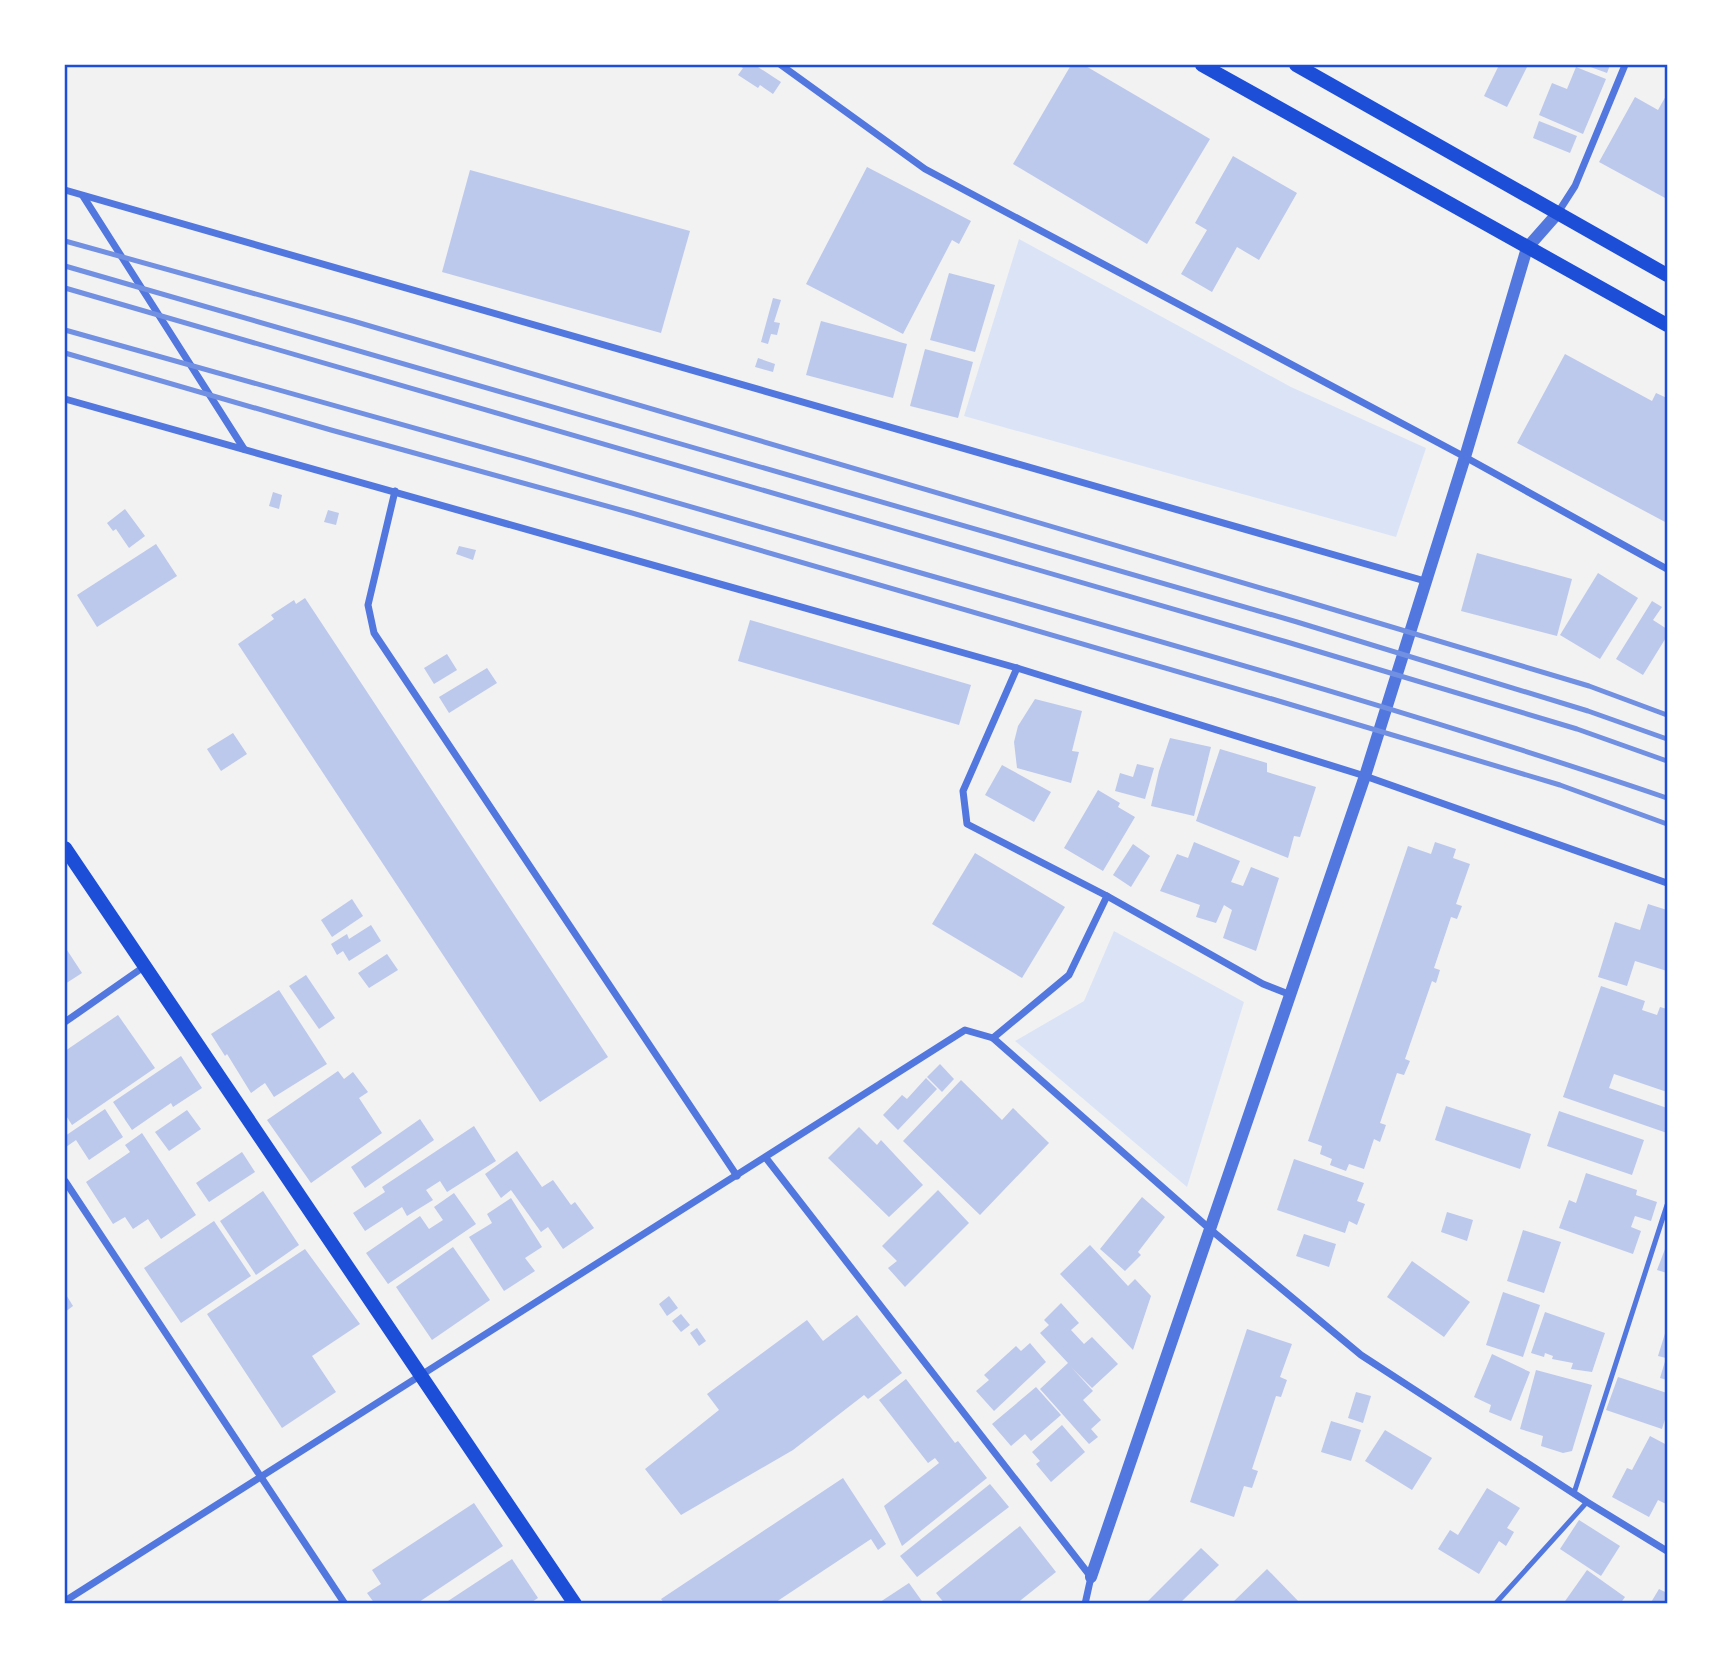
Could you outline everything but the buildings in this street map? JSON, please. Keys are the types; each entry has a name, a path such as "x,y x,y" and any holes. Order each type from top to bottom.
{"main road":[{"path":"1202,65 1667,325"},
{"path":"1296,65 1667,275"},
{"path":"65,848 575,1604"}],"street":[{"path":"781,65 925,169 1465,457 1667,569"},
{"path":"1085,1604 1091,1577 1365,776 1527,248 1557,214 1575,186 1625,65"},
{"path":"65,190 1425,581"},
{"path":"83,195 244,449"},
{"path":"65,399 1017,668 1365,776 1667,883"},
{"path":"395,491 368,605 373,633 737,1176"},
{"path":"1017,668 963,791 967,824 1107,897 1263,984 1291,995"},
{"path":"993,1038 1069,975 1107,897"},
{"path":"65,1022 145,966"},
{"path":"65,1601 965,1030 993,1038 1211,1230 1361,1354 1587,1502 1667,1551"},
{"path":"766,1158 1091,1577"},
{"path":"65,1181 345,1604"}],"lane":[{"path":"1574,1493 1667,1205"},
{"path":"1494,1604 1587,1502"}],"shaded area":[{"path":"1019,239 1291,387 1426,448 1396,537 964,416"},
{"path":"1114,931 1244,1002 1187,1187 1015,1041 1084,1001"}],"railway":[{"path":"65,241 353,321 1305,601 1589,686 1667,715"},
{"path":"65,266 1297,622 1588,711 1667,739"},
{"path":"65,288 1287,642 1577,729 1667,761"},
{"path":"65,330 1207,655 1484,738 1667,798"},
{"path":"65,353 632,513 1272,699 1560,785 1667,824"}]}
